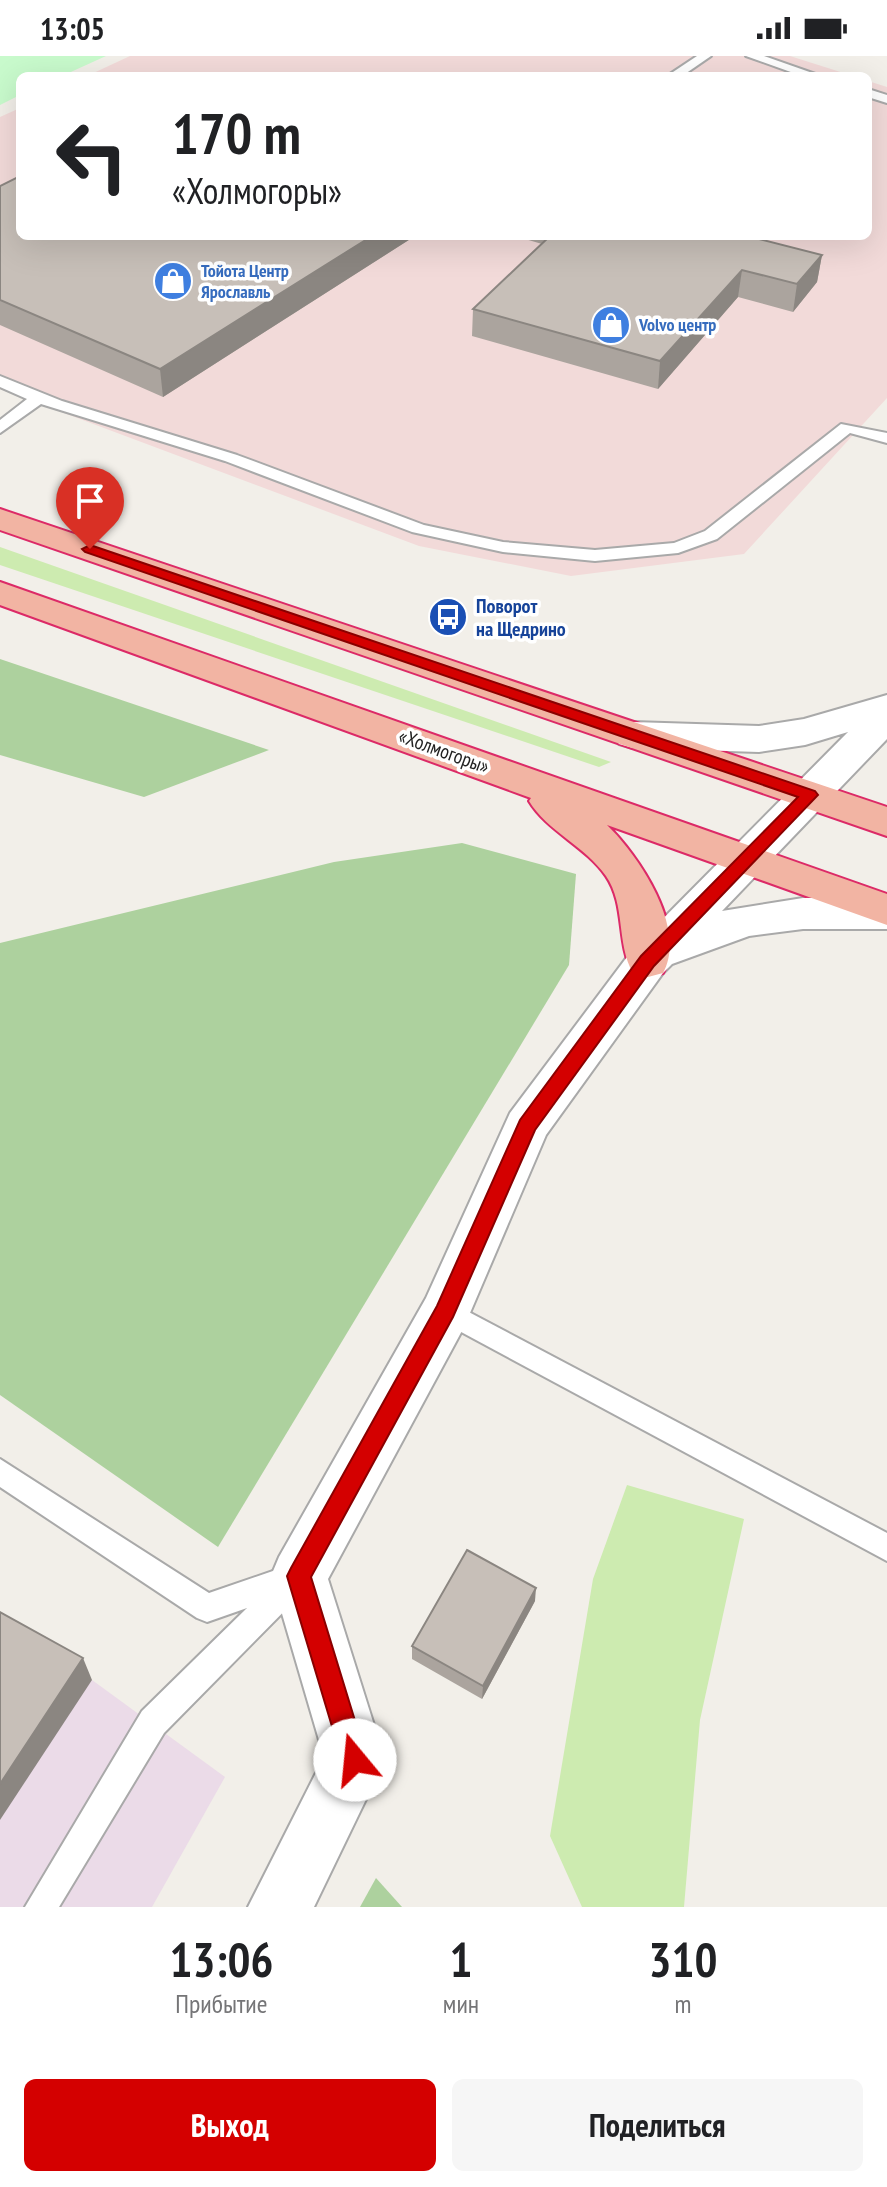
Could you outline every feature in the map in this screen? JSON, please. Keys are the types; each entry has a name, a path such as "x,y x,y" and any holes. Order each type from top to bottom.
{"highway":[{"path":"0,519 887,822"},
{"name":"«Холмогоры»","path":"0,593 887,912"},
{"path":"518,778 588,832 622,865 636,891 646,921 648,961"}],"street":[{"path":"633,735 759,739 805,732 887,708"},
{"path":"280,1907 355,1760 299,1576 446,1311 527,1126 648,961 887,716"},
{"path":"648,961 687,940 741,921 808,913 887,912"}],"lane":[{"path":"679,72 705,56"},
{"path":"752,56 802,72"},
{"path":"0,381 37,399 230,457 387,519 465,539 578,555 656,553 693,545 711,535 847,427 887,438"},
{"path":"0,428 37,399"},
{"path":"446,1311 887,1548"},
{"path":"0,1472 207,1608 299,1576"},
{"path":"41,1907 153,1722 299,1576"}],"shaded area":[{"path":"130,56 790,56 840,72 96,72"},
{"path":"872,82 887,87 887,398 744,554 571,576 419,546 0,389 0,117 16,110 16,240 872,240"},
{"path":"0,1626 92,1680 225,1777 152,1907 0,1907"}],"green space":[{"path":"0,56 106,56 71,72 16,72 16,97 0,105"},
{"path":"0,547 611,762 599,767 0,565"},
{"path":"0,659 269,750 144,797 0,755"},
{"path":"462,843 576,874 569,965 218,1547 0,1395 0,943 334,862"},
{"path":"627,1485 744,1519 700,1720 684,1907 582,1907 550,1836 593,1579"},
{"path":"376,1878 402,1907 360,1907"}],"building":[{"name":"Тойота Центр Ярославль","path":"16,178 16,240 366,240 160,369 0,300 0,186"},
{"path":"546,240 763,240 822,255 797,284 742,270 660,361 473,309"},
{"path":"467,1550 536,1588 483,1686 412,1646"},
{"path":"0,1612 83,1658 0,1784"}],"place":[{"name":"Тойота Центр Ярославль","path":"173,281"},
{"name":"Volvo центр","path":"611,325"},
{"name":"Поворот на Щедрино","path":"448,617"}],"route":[{"path":"90,549 810,795 648,961 527,1126 446,1311 299,1576 355,1760"}]}
